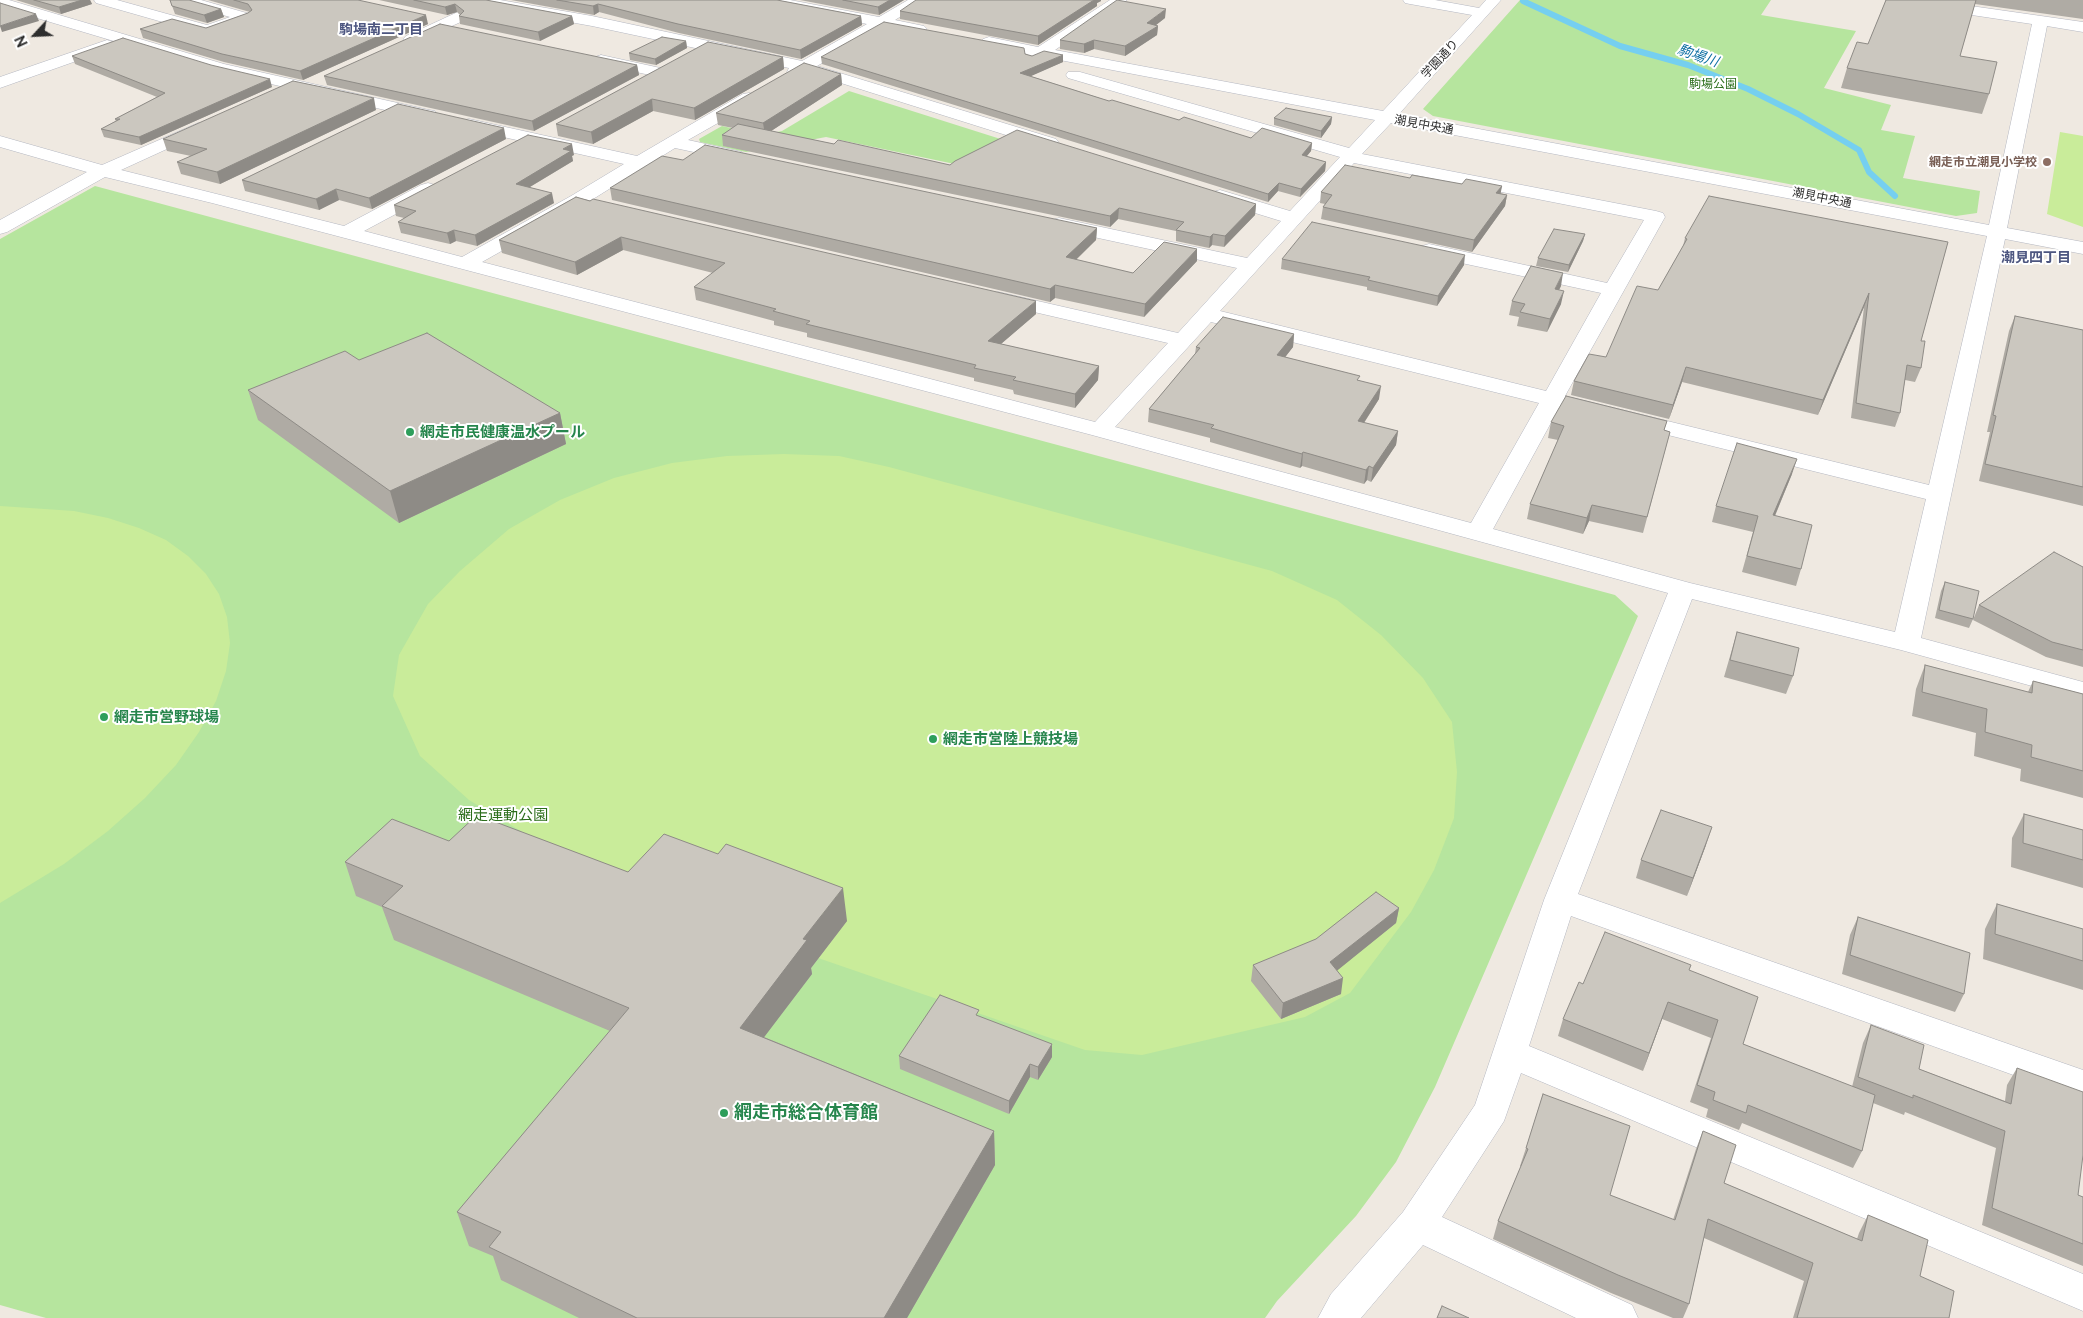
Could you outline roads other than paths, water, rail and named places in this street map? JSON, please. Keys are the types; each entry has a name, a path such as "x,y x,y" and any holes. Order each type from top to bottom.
{"street":[{"path":"101,0 208,30 245,18 185,0"},
{"path":"766,0 937,33"},
{"path":"780,81 919,0"},
{"path":"1120,0 1033,57 1036,62 1046,67 1350,155 1656,217 1613,290 1478,533"},
{"path":"1410,0 1483,13"},
{"name":"学園通り","path":"1100,430 1251,265 1298,221 1350,155 1494,0"},
{"path":"1898,0 1974,5 2040,20 2083,27"},
{"path":"395,46 444,24 487,1 805,66 1068,148"},
{"path":"0,2 220,68 641,162"},
{"path":"422,16 469,32"},
{"path":"1906,643 1997,232 2040,20"},
{"path":"0,83 125,39"},
{"name":"潮見中央通","path":"975,40 2083,248"},
{"path":"634,85 708,45"},
{"path":"583,56 659,72"},
{"path":"266,97 332,75"},
{"path":"465,263 578,200 672,142 763,90"},
{"path":"372,121 398,108"},
{"path":"0,228 103,171 211,122"},
{"path":"502,150 560,125"},
{"path":"0,141 103,171 214,197 1100,430 1683,589 1906,643 2083,691"},
{"path":"672,142 749,159"},
{"path":"347,232 442,182"},
{"path":"214,197 240,184"},
{"path":"1208,192 1298,221"},
{"path":"578,200 608,207"},
{"path":"1038,220 1251,265"},
{"path":"1408,246 1613,290"},
{"path":"977,293 1182,340"},
{"path":"1205,314 1938,494"},
{"path":"1338,1318 1345,1307 1417,1224 1491,1110 1560,900 1683,589"},
{"path":"1560,900 2083,1085"},
{"path":"1509,1053 2083,1293"},
{"path":"1417,1224 1618,1318"}],"waterway":[{"name":"駒場川","path":"1523,1 1620,46 1688,65 1748,89 1798,114 1859,150 1869,172 1895,196"}],"place":[{"name":"網走市立潮見小学校","path":"2047,162"},
{"name":"網走市民健康温水プール","path":"410,432"},
{"name":"網走市営野球場","path":"104,717"},
{"name":"網走市営陸上競技場","path":"933,739"},
{"name":"網走市総合体育館","path":"724,1113"}],"district":[{"name":"駒場南二丁目","path":"381,30"},
{"name":"潮見四丁目","path":"2036,258"}],"park label":[{"name":"駒場公園","path":"1713,84"},
{"name":"網走運動公園","path":"503,815"}]}
